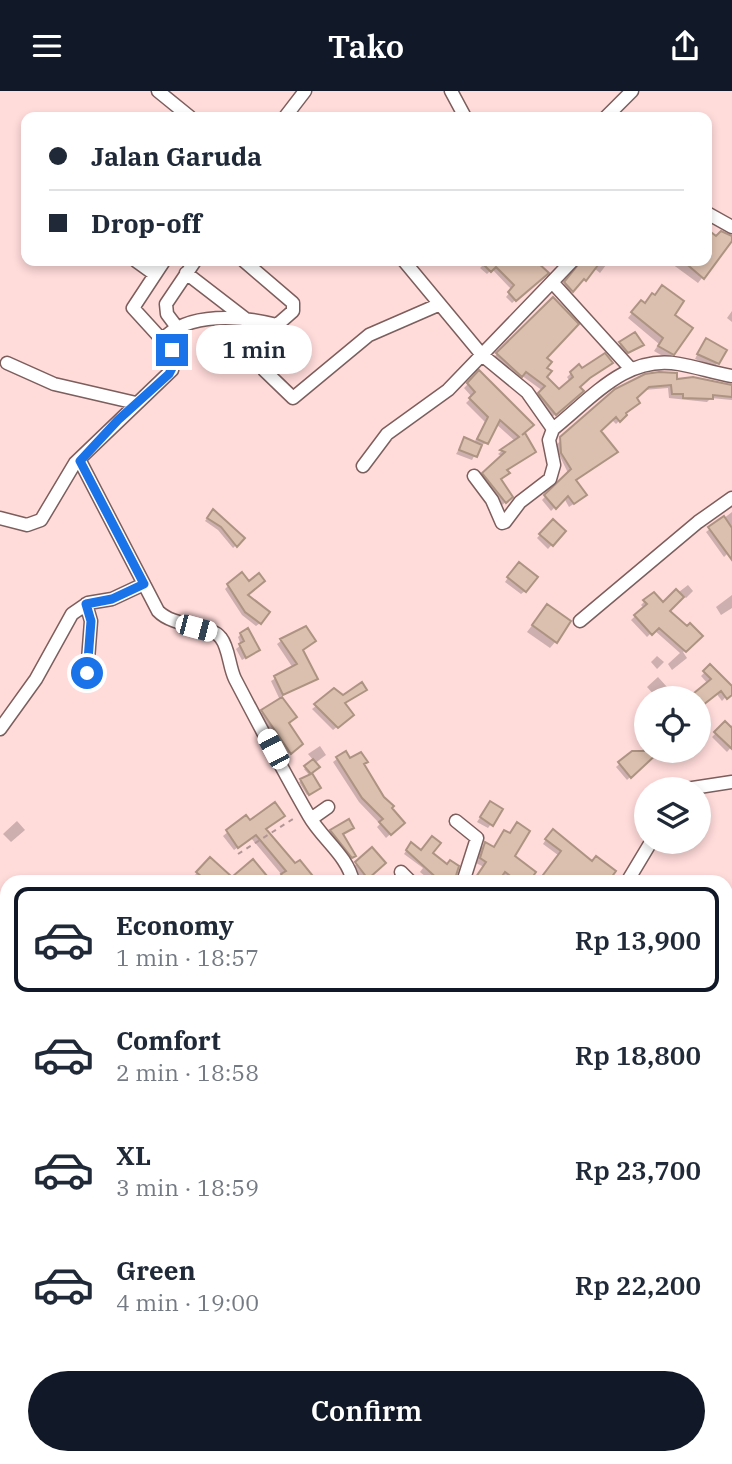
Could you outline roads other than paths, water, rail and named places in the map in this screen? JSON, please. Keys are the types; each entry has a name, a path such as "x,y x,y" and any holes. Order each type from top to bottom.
{"street":[{"path":"158,91 184,112"},
{"path":"289,112 305,91"},
{"path":"451,91 462,112"},
{"path":"616,112 632,91"},
{"path":"712,216 732,227"},
{"path":"143,266 154,274"},
{"path":"0,518 27,526 41,520 75,463 174,366 175,354 133,308 160,266"},
{"path":"176,326 167,314 166,304 191,266"},
{"path":"162,340 176,326 221,319 277,325 294,307 249,266"},
{"path":"408,266 482,355 527,392 553,429"},
{"path":"363,466 387,434 439,398 567,266"},
{"path":"186,273 248,320"},
{"path":"552,282 630,368"},
{"path":"264,370 292,399 369,335 438,305"},
{"path":"474,476 492,500 502,523 505,522 520,502 550,479 554,465 549,440 553,429 630,368 652,362 678,363 732,376"},
{"path":"7,363 54,384 136,403"},
{"path":"80,461 163,616 213,633 223,640 230,669 308,815 349,866 351,875"},
{"path":"580,621 698,522 732,498"},
{"path":"0,729 36,679 72,614 86,604 112,599 144,584"},
{"path":"86,604 91,621 87,673"},
{"path":"711,785 732,782"},
{"path":"308,815 328,807"},
{"path":"457,821 477,838 465,875"},
{"path":"631,875 644,854"}]}
